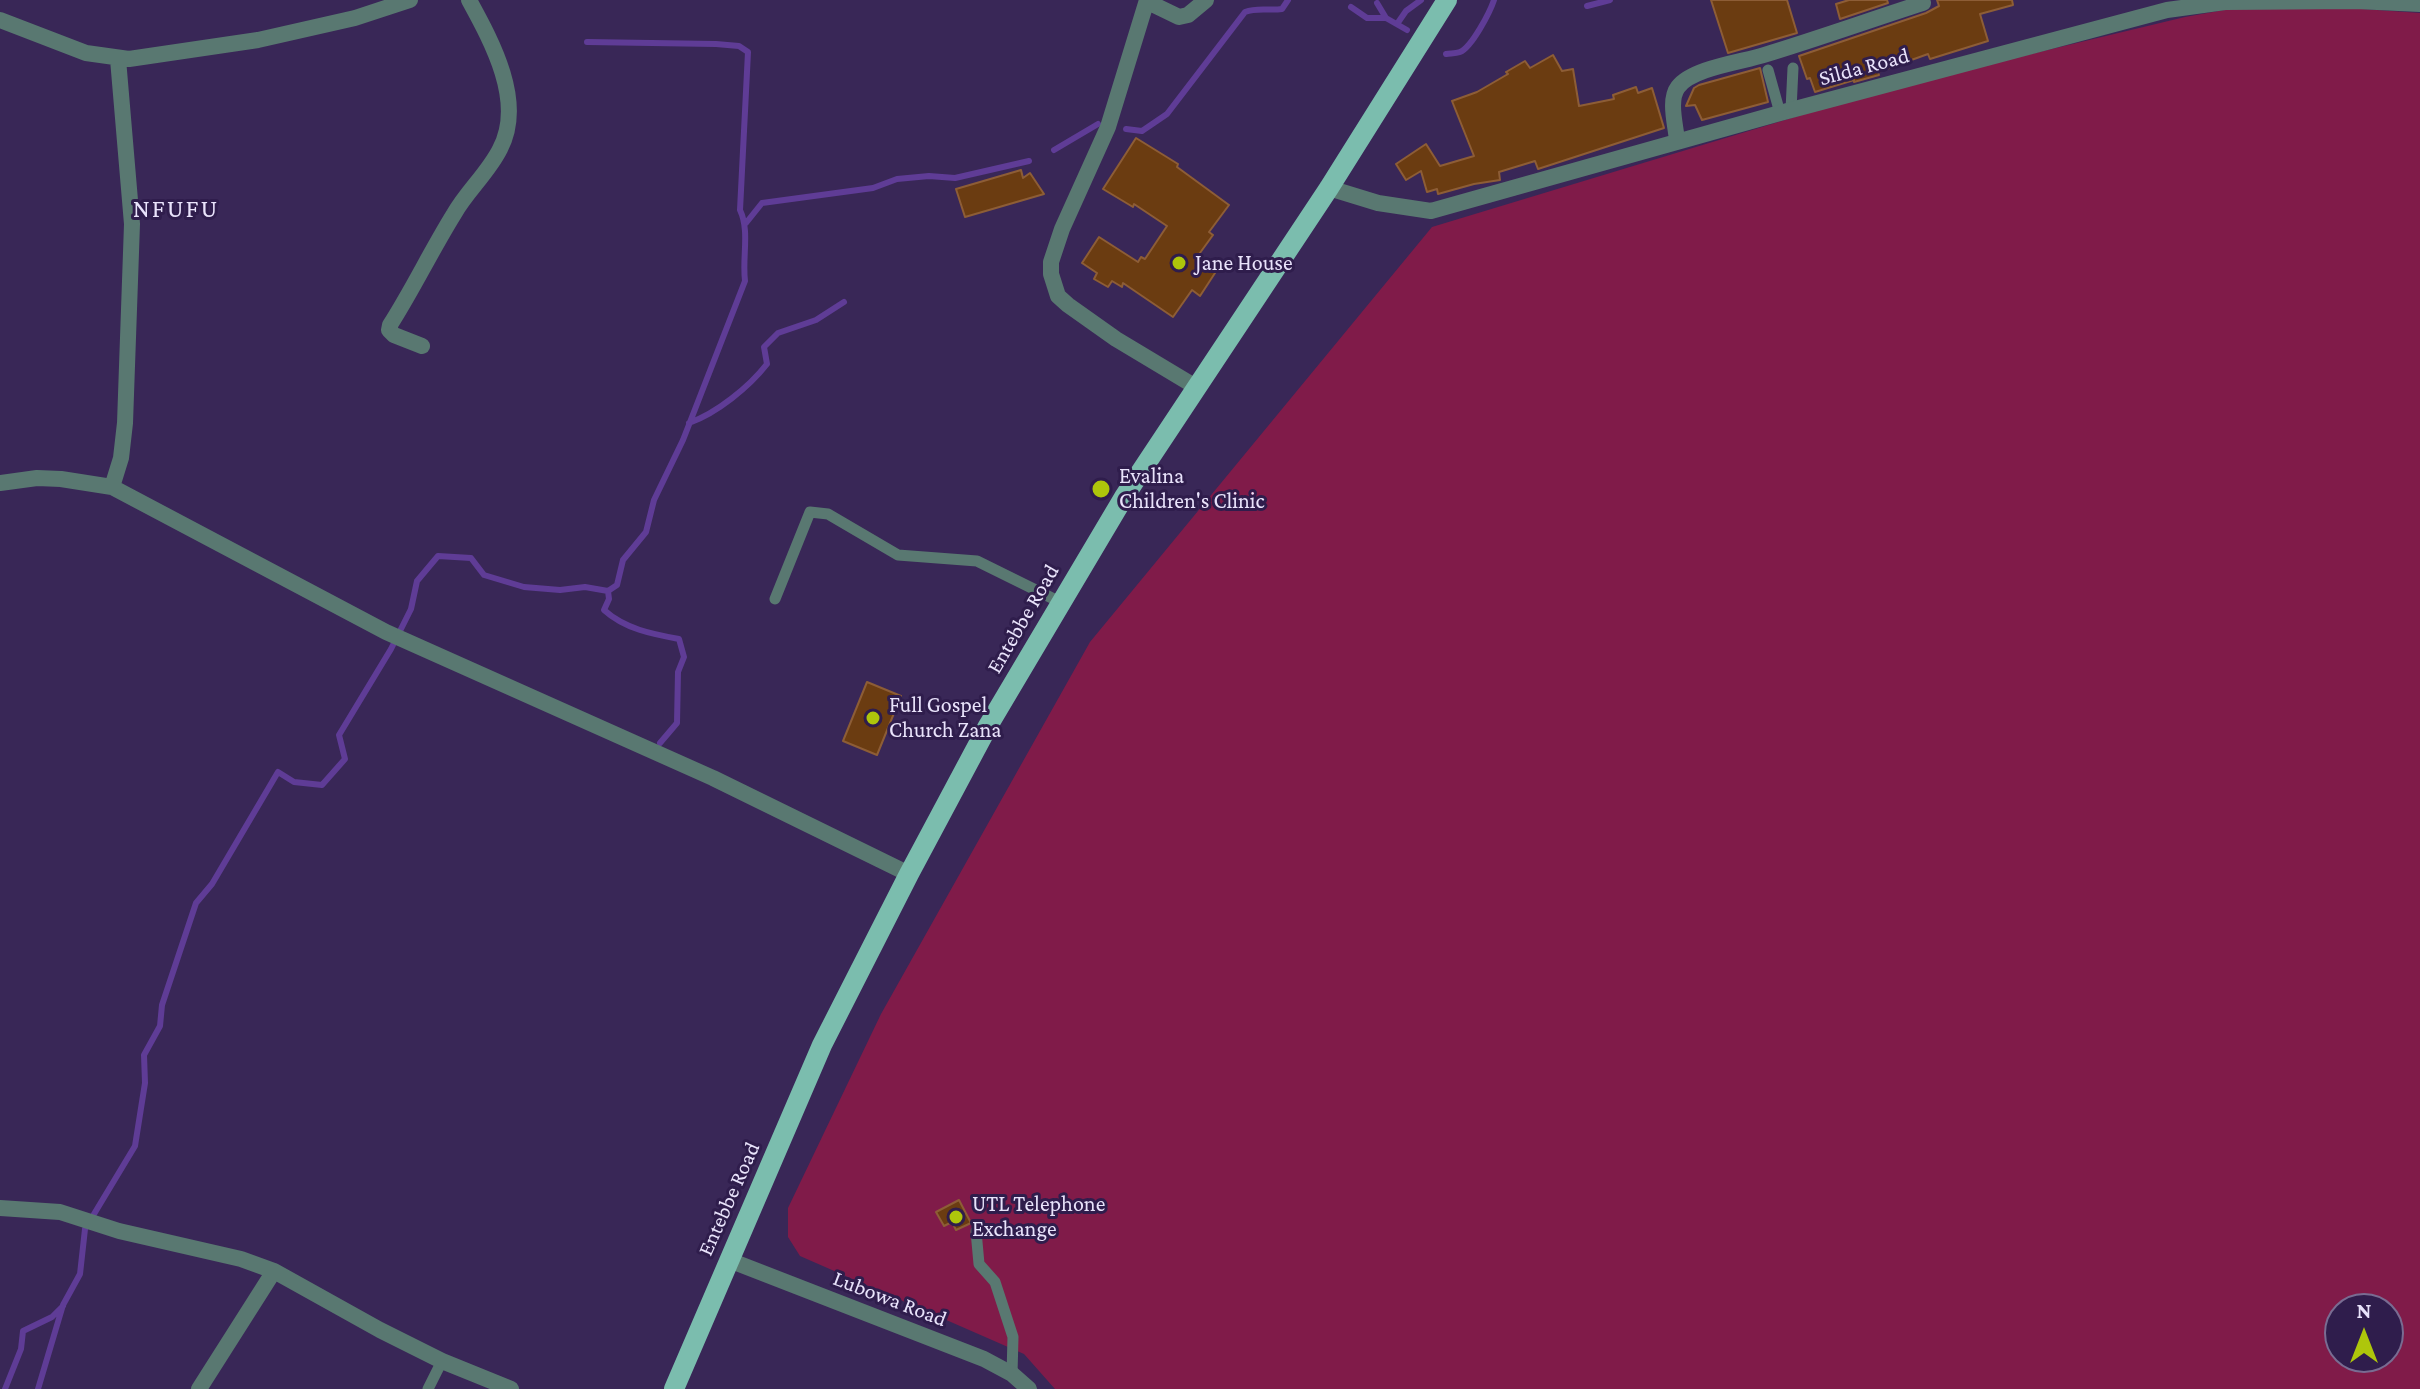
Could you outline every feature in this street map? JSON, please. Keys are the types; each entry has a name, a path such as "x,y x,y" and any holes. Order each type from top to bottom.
{"main road":[{"name":"Entebbe Road","path":"674,1389 822,1045 988,726 1124,497 1329,188 1447,0"}],"street":[{"path":"0,20 86,53 118,59 258,40 355,18 410,0"},
{"path":"422,346 394,335 389,330 390,325 455,211 499,151 509,124 508,96 499,66 469,0"},
{"path":"1196,387 1116,339 1068,305 1058,296 1051,274 1051,262 1062,229 1108,127 1148,1 1179,17 1188,15 1206,0"},
{"name":"Silda Road","path":"1329,188 1378,203 1431,211 1785,111 2167,10 2225,2 2420,4"},
{"path":"1677,141 1674,104 1676,89 1684,81 1707,70 1764,55 1923,3"},
{"path":"112,487 121,458 125,423 132,224 118,59"},
{"path":"0,483 81,480 112,487 393,635 713,778 909,874"},
{"path":"0,1208 33,1208 82,1218 119,1231 225,1253 274,1271 442,1361 511,1389"},
{"name":"Lubowa Road","path":"729,1260 984,1359 1012,1374 1029,1389"},
{"path":"199,1389 274,1271"}],"lane":[{"path":"1785,111 1793,68"},
{"path":"1768,70 1785,111"},
{"path":"775,599 810,512 828,514 898,555 977,561 1060,602"},
{"path":"976,1231 979,1264 995,1282 1013,1337 1012,1374"},
{"path":"428,1389 442,1361"}],"shaded area":[{"path":"2241,7 2348,8 2420,13 2420,1389 1055,1389 1024,1354 800,1256 788,1237 788,1208 881,1014 1090,642 1432,227 1818,110 2185,17"}],"building":[{"path":"1711,0 1787,0 1797,33 1728,53"},
{"path":"1849,0 1887,0 1888,3 1840,19 1836,4"},
{"path":"1937,0 2012,0 2013,5 1980,14 1988,41 1930,59 1928,54 1878,72 1879,75 1815,92 1799,56 1926,13 1939,6"},
{"path":"1553,55 1562,71 1573,69 1579,106 1614,99 1613,95 1636,87 1638,93 1652,88 1664,128 1538,169 1535,161 1499,172 1500,180 1438,194 1437,189 1427,192 1421,171 1406,180 1396,164 1426,144 1440,166 1474,156 1452,101 1477,92 1525,61 1530,68"},
{"path":"1760,68 1768,102 1702,120 1695,105 1686,106 1694,88 1699,85"},
{"path":"1136,138 1178,164 1177,167 1229,205 1209,232 1213,235 1197,257 1217,270 1200,296 1192,290 1173,317 1123,283 1122,287 1112,281 1108,287 1094,279 1097,273 1082,263 1099,237 1138,262 1141,257 1145,259 1167,226 1134,204 1133,207 1103,189"},
{"path":"1021,170 1023,178 1030,173 1044,194 965,217 956,189"},
{"path":"867,682 901,696 877,755 843,741"},
{"path":"959,1200 971,1223 956,1230 952,1222 944,1226 936,1212"}],"waterway":[{"path":"1126,129 1142,131 1167,114 1245,12 1282,9 1288,0"},
{"path":"1397,24 1406,11 1421,0"},
{"path":"1446,54 1465,49 1485,20 1494,0"},
{"path":"1587,6 1610,0"},
{"path":"1377,3 1386,18"},
{"path":"1351,7 1367,18 1386,18 1407,30"},
{"path":"38,1389 63,1305 80,1274 85,1229 135,1146 145,1083 144,1055 160,1026 162,1005 196,903 212,884 278,772 294,782 322,785 345,759 339,735 391,649 411,609 417,581 438,556 471,558 484,575 524,587 560,590 585,587 608,591 617,585 623,560 646,532 654,500 683,440 745,281 745,227 740,210 748,52 739,46 716,44 587,42"},
{"path":"1054,150 1098,124"},
{"path":"746,223 762,203 873,188 897,179 929,176 955,178 1029,161"},
{"path":"689,423 721,406 751,382 767,364 764,347 778,333 816,320 844,302"},
{"path":"608,591 609,599 604,610 612,616 639,630 679,639 684,657 678,672 677,723 660,743"},
{"path":"5,1389 21,1349 23,1331 52,1317 63,1306"}],"place":[{"name":"Jane House","path":"1179,263"},
{"name":"Evalina Children's Clinic","path":"1101,489"},
{"name":"Full Gospel Church Zana","path":"873,718"},
{"name":"UTL Telephone Exchange","path":"956,1217"}],"district":[{"name":"NFUFU","path":"176,209"}]}
